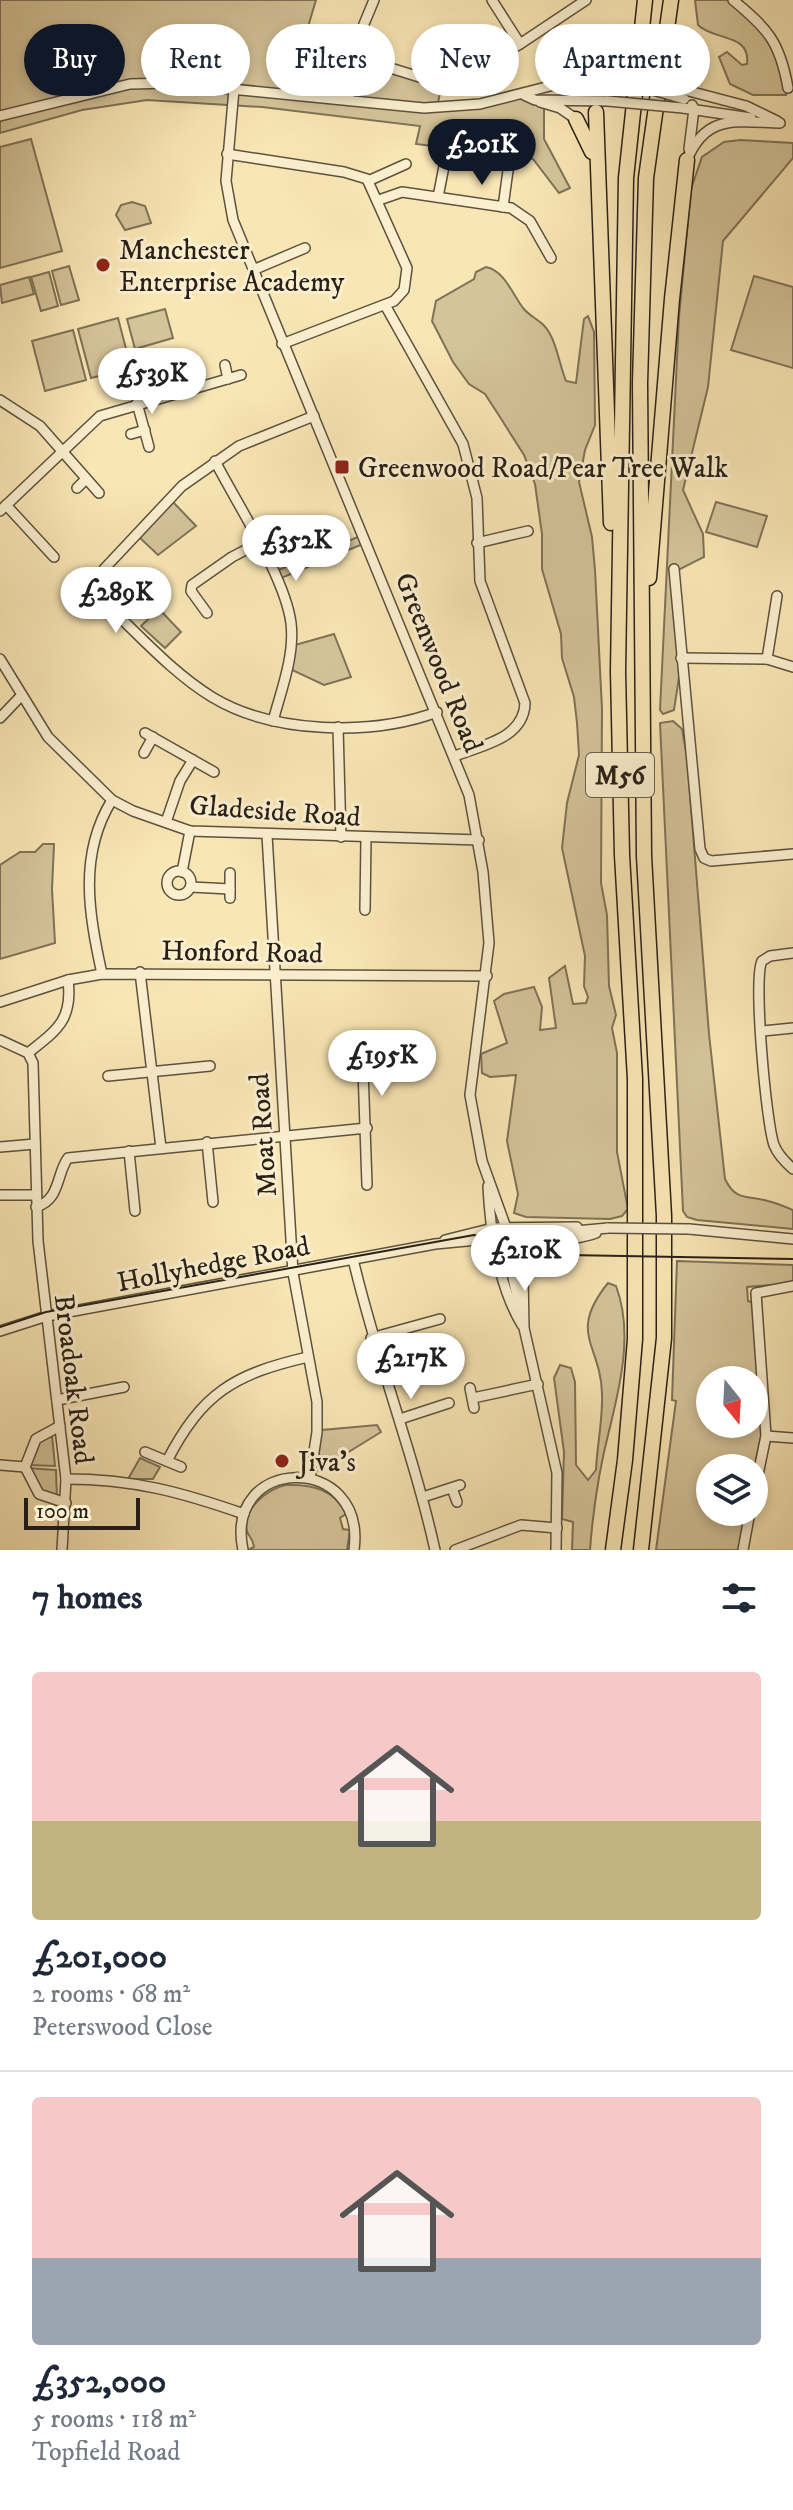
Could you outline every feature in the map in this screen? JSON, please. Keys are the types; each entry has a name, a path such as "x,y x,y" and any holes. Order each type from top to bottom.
{"highway":[{"name":"M56","path":"618,671 626,178 645,0"},
{"name":"M56","path":"641,1548 664,1338 664,1216 644,856 640,383 646,178 671,0"},
{"name":"M56","path":"600,104 596,168 637,1215 635,1339 625,1460 613,1550"},
{"name":"M56","path":"576,119 588,138 596,168"},
{"name":"M56","path":"641,670 672,299 687,160"}],"street":[{"path":"366,24 374,0"},
{"path":"492,0 520,44"},
{"path":"733,0 760,21 788,55 788,88"},
{"path":"395,69 442,84 451,83 520,44 580,2"},
{"path":"0,116 141,84"},
{"path":"250,91 424,108 469,105 524,95 535,88"},
{"path":"524,95 560,108 576,119"},
{"name":"Greenwood Road","path":"233,96 227,154 227,201 282,344 455,756 469,795 479,840 487,910 487,976 473,1047 470,1095 487,1179 493,1228 504,1240 523,1275 524,1328 557,1473 556,1550"},
{"path":"348,100 349,96"},
{"path":"600,104 602,96"},
{"path":"672,96 686,102 793,125"},
{"path":"535,100 746,106 780,123"},
{"path":"686,102 687,160"},
{"path":"687,160 699,137 717,125 780,123"},
{"path":"438,197 447,151"},
{"path":"227,154 344,172 368,181 379,200 408,279 404,290 385,305 282,344"},
{"path":"503,207 510,156"},
{"path":"368,181 406,164"},
{"path":"379,200 402,192 521,212 530,221 551,258"},
{"path":"253,270 305,248"},
{"path":"385,305 463,444 477,498 480,581 522,691 525,712 522,720 506,735 455,756"},
{"path":"225,365 228,379"},
{"path":"54,557 3,508 100,416 241,375"},
{"path":"0,400 30,417 99,493"},
{"path":"137,403 149,447"},
{"path":"314,416 239,446 182,486 104,569 101,578 103,597 106,604 193,684 241,712 273,721 385,728 437,712"},
{"path":"131,434 145,430"},
{"path":"215,461 280,590 291,624 289,659 273,721"},
{"path":"77,488 86,479"},
{"path":"477,543 528,531"},
{"path":"207,613 191,591 192,585 257,544"},
{"path":"34,553 42,545"},
{"path":"674,569 697,831 704,858 711,861 793,854"},
{"path":"767,659 777,596"},
{"path":"681,658 767,659 793,667"},
{"name":"Gladeside Road","path":"0,659 20,697 48,737 112,800 166,822 190,831 479,840"},
{"path":"0,718 20,697"},
{"path":"338,727 341,837"},
{"path":"144,753 149,735 214,772"},
{"path":"166,822 180,781 193,760"},
{"path":"102,974 90,923 88,880 96,831 112,800"},
{"path":"182,872 190,831"},
{"name":"Moat Road","path":"267,835 293,1270 317,1418 310,1478"},
{"path":"365,910 366,838"},
{"path":"182,872 189,876 191,887 182,895 169,888 170,876 182,872"},
{"path":"191,887 230,894 230,873"},
{"path":"793,953 770,956 758,969 768,1123 778,1153 793,1169"},
{"path":"140,972 161,1148"},
{"name":"Honford Road","path":"0,1002 68,980 102,974 487,976"},
{"path":"0,1040 28,1053 61,1026 71,1001 68,980"},
{"path":"763,1031 793,1028"},
{"name":"Broadoak Road","path":"28,1053 33,1063 36,1207 66,1479 62,1550"},
{"path":"108,1076 210,1066"},
{"path":"363,1069 367,1185"},
{"path":"36,1207 44,1205 58,1187 68,1158 283,1134 367,1128"},
{"path":"207,1142 213,1202"},
{"path":"0,1147 35,1144"},
{"path":"129,1151 135,1211"},
{"name":"Greenwood Road","path":"487,1179 509,1228 504,1240"},
{"path":"0,1195 36,1195"},
{"name":"Hollyhedge Road","path":"0,1331 47,1316 435,1244 493,1228 689,1229 793,1239"},
{"path":"523,1275 534,1252 544,1244 592,1235 608,1228"},
{"name":"Hollyhedge Road","path":"435,1244 608,1228"},
{"path":"504,1240 524,1328"},
{"path":"353,1259 371,1338 400,1419 435,1550"},
{"path":"761,1366 756,1293 793,1286"},
{"path":"371,1338 440,1319"},
{"path":"167,1461 195,1412 216,1394 264,1367 308,1357"},
{"path":"472,1398 538,1384"},
{"path":"57,1400 124,1387"},
{"path":"400,1419 449,1403"},
{"path":"60,1426 36,1439 25,1467 39,1494 66,1503"},
{"path":"768,1436 793,1438"},
{"path":"145,1452 181,1467"},
{"path":"0,1465 25,1467"},
{"path":"156,1486 161,1474"},
{"path":"243,1550 241,1528 244,1514 254,1496 276,1480 310,1478 332,1488 344,1500 355,1527 354,1550"},
{"path":"66,1479 113,1479 156,1486 244,1514"},
{"path":"423,1497 456,1486 457,1502"},
{"path":"455,1550 521,1525 557,1528"},
{"path":"743,1550 747,1526"}],"shaded area":[{"path":"0,0 316,0 309,24 266,24 266,96 395,96 395,69 411,74 411,96 439,96 437,107 524,95 544,105 544,139 570,188 559,193 533,159 416,144 420,126 262,107 147,100 82,110 0,133"},
{"path":"695,0 733,0 770,34 788,88 786,95 753,95 730,84 719,57 727,52 742,65 747,64 747,54 737,42 710,32 710,24 698,24"},
{"path":"31,139 62,251 0,268 0,147"},
{"path":"724,142 793,143 793,158 723,241 708,387 683,490 703,534 704,557 676,571 680,671 674,710 663,714 660,710 679,317 691,189 702,157"},
{"path":"132,202 145,206 151,223 125,230 116,215 121,205"},
{"path":"69,266 79,300 61,305 52,271"},
{"path":"486,267 503,278 523,308 547,329 566,381 576,383 584,319 588,316 594,332 595,425 585,450 579,482 592,537 595,570 602,709 601,883 607,915 609,986 616,1015 612,1028 617,1053 617,1152 628,1209 622,1216 610,1219 526,1217 514,1213 518,1194 507,1141 516,1075 490,1077 482,1073 481,1054 507,1043 494,1001 504,994 534,987 542,1007 540,1030 556,1028 549,978 565,966 573,1004 586,1003 588,997 584,986 585,956 562,848 567,803 579,755 577,723 574,697 562,658 561,634 542,569 542,534 535,484 524,455 485,394 469,384 453,362 432,321 436,301 474,279 476,272"},
{"path":"49,272 58,306 41,311 31,277"},
{"path":"754,276 793,287 793,368 731,350"},
{"path":"29,277 34,294 2,303 0,285"},
{"path":"165,309 173,338 135,349 127,319"},
{"path":"118,318 131,368 91,378 78,329"},
{"path":"73,330 86,380 45,391 32,341"},
{"path":"173,502 196,526 158,555 139,537"},
{"path":"716,502 767,516 757,547 706,532"},
{"path":"360,536 363,544 279,579 276,571"},
{"path":"159,609 181,632 165,648 141,626"},
{"path":"334,634 351,677 324,685 292,670 295,645"},
{"path":"673,721 682,729 687,757 709,1034 725,1179 738,1194 793,1210 793,1229 697,1220 687,1217 683,1211 660,723"},
{"path":"43,844 54,844 52,889 55,943 0,959 0,865 20,852 35,852"},
{"path":"677,1261 793,1265 793,1283 747,1287 748,1301 754,1303 759,1366 696,1366 696,1438 761,1438 757,1454 696,1454 696,1526 743,1526 739,1550 656,1550 676,1401 672,1400"},
{"path":"608,1283 616,1286 621,1303 624,1356 600,1472 590,1550 572,1550 573,1522 562,1519 564,1452 554,1378 560,1365 571,1368 575,1382 576,1465 588,1480 596,1470 602,1403 600,1377 588,1327 596,1300"},
{"path":"377,1425 381,1432 316,1472 322,1430"},
{"path":"52,1435 55,1466 28,1465 39,1442"},
{"path":"140,1458 160,1467 153,1479 128,1479"},
{"path":"28,1468 56,1470 57,1499 36,1489"},
{"path":"286,1485 313,1487 335,1499 346,1514 340,1518 343,1529 350,1530 347,1550 248,1550 254,1547 246,1523 252,1507 272,1490"}],"tram line":[{"path":"0,1327 46,1312 474,1235 567,1255 793,1259"}],"place":[{"name":"Manchester Enterprise Academy","path":"103,265"},
{"name":"Greenwood Road/Pear Tree Walk","path":"342,467"},
{"name":"Jiva's","path":"282,1461"}]}
